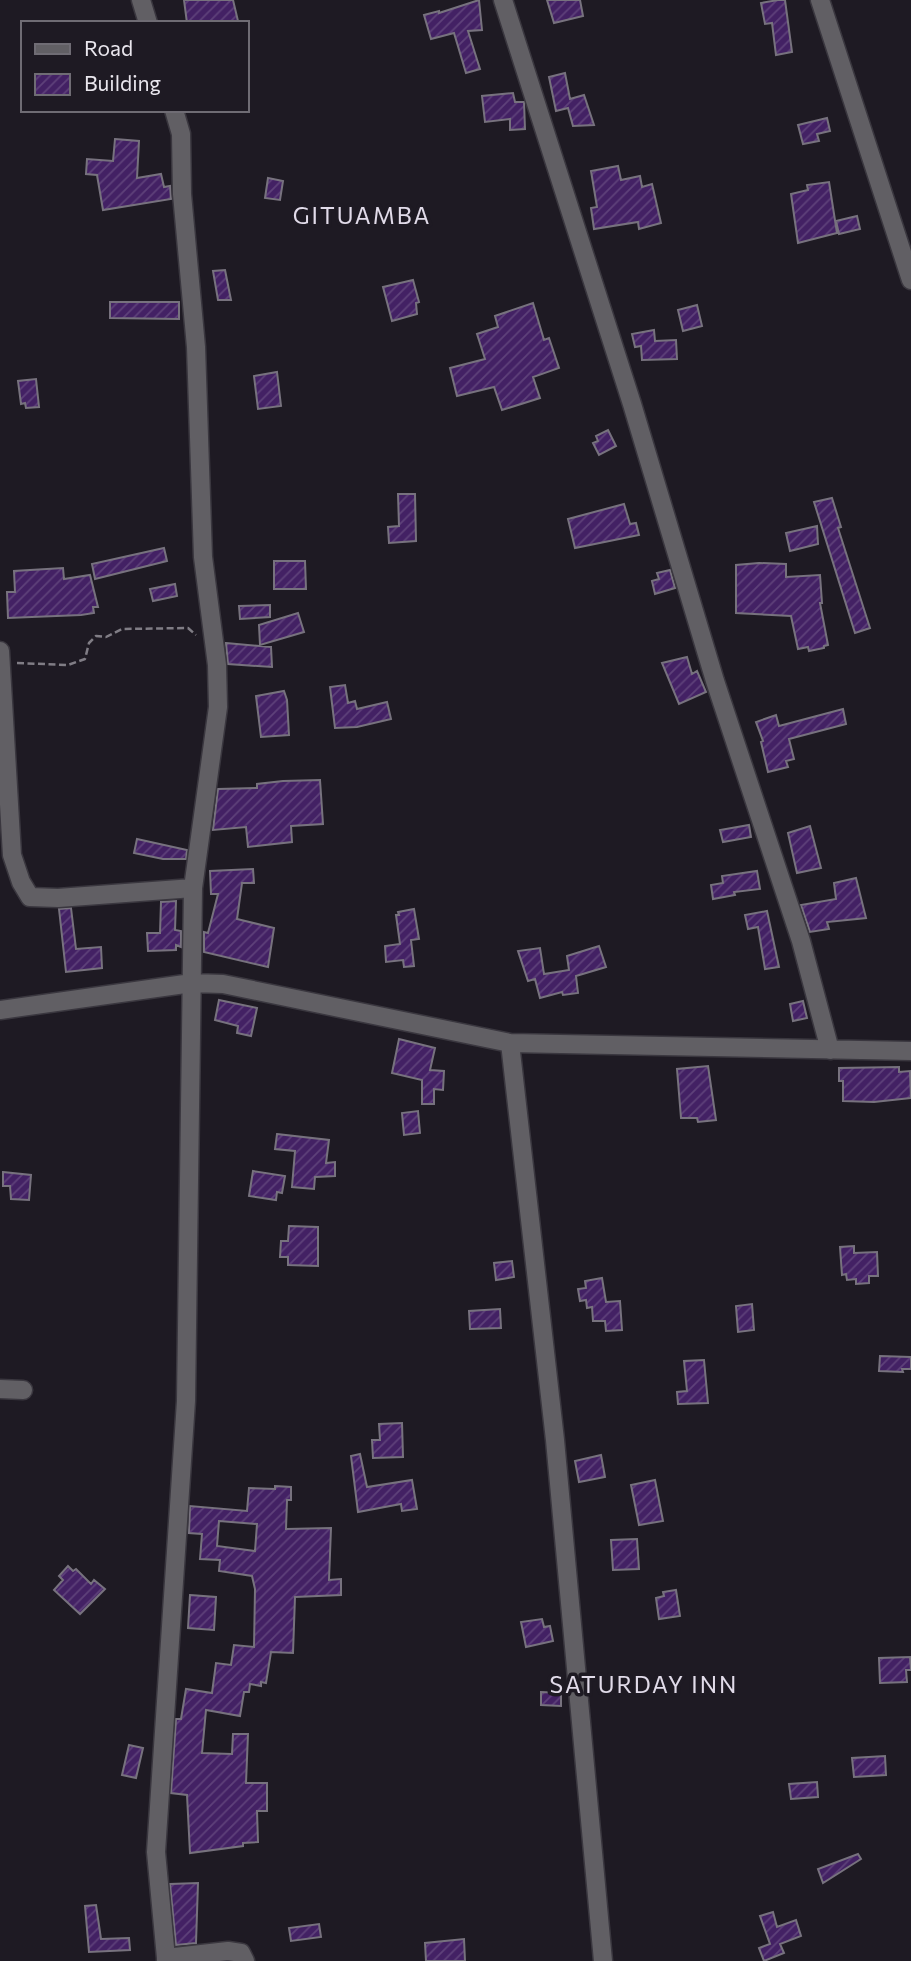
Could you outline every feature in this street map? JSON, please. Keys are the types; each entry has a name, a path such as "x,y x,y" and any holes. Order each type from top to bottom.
{"street":[{"path":"141,0 147,21"},
{"path":"503,0 624,379 715,681 801,941 830,1050"},
{"path":"820,0 911,280"},
{"path":"175,112 181,134 182,194 196,347 203,557 213,635 218,707 193,888 186,1401 156,1852 166,1960 228,1951 241,1953 244,1961"},
{"path":"0,651 12,855 21,882 30,897 58,898 193,888"},
{"path":"0,1010 192,984 223,984 510,1043 911,1051"},
{"path":"510,1043 555,1440 603,1961"},
{"path":"0,1389 23,1390"}],"path":[{"path":"1,658 19,664 68,665 85,659 89,643 96,636 106,637 122,629 188,628 197,636 213,635"}],"building":[{"path":"184,0 233,0 238,21 187,21"},
{"path":"479,0 482,30 468,31 480,69 466,73 454,33 431,39 424,15"},
{"path":"547,0 580,0 583,16 554,23"},
{"path":"785,0 792,52 776,55 772,23 765,24 761,3"},
{"path":"565,73 570,99 584,95 594,125 573,126 568,108 556,111 549,77"},
{"path":"513,93 515,102 524,102 525,129 510,130 510,119 485,122 482,96"},
{"path":"827,118 830,131 817,134 819,141 803,144 798,125"},
{"path":"115,139 139,141 137,178 161,174 164,187 170,186 171,199 103,210 97,175 86,174 87,159 113,161"},
{"path":"618,166 621,180 640,176 642,187 652,184 661,223 639,229 638,222 594,229 591,208 597,207 591,171"},
{"path":"268,178 283,181 280,200 265,198"},
{"path":"829,182 837,233 798,243 791,194 808,190 807,185"},
{"path":"857,216 860,229 839,234 836,221"},
{"path":"225,270 231,300 218,300 213,271"},
{"path":"413,280 419,302 416,303 417,314 392,321 383,287"},
{"path":"110,302 179,302 179,319 110,318"},
{"path":"533,303 544,340 549,338 559,368 533,377 540,398 502,410 494,387 457,396 450,368 485,359 477,334 498,327 495,316"},
{"path":"697,305 702,326 683,331 678,310"},
{"path":"654,330 655,341 676,340 677,359 642,360 641,346 635,347 632,334"},
{"path":"277,372 281,406 258,409 254,376"},
{"path":"36,379 39,407 26,408 25,403 21,404 18,381"},
{"path":"608,430 616,446 599,455 593,443 598,441 596,436"},
{"path":"398,494 415,494 416,541 389,543 388,527 399,526"},
{"path":"832,498 841,527 838,528 870,628 855,633 814,502"},
{"path":"624,504 630,524 636,523 639,535 575,548 568,519"},
{"path":"817,526 818,544 790,551 786,533"},
{"path":"164,548 167,561 95,579 92,564"},
{"path":"274,561 305,561 306,589 274,589"},
{"path":"786,564 786,577 820,575 820,603 828,645 809,651 808,647 798,649 791,616 736,613 736,565"},
{"path":"63,568 64,579 90,575 98,607 93,607 94,613 8,618 7,592 15,592 14,571"},
{"path":"670,570 675,588 655,594 652,581 659,579 657,573"},
{"path":"175,584 177,596 153,601 150,589"},
{"path":"270,605 270,617 240,619 239,606"},
{"path":"298,613 304,632 260,645 259,625"},
{"path":"226,643 271,647 272,667 228,664"},
{"path":"687,657 692,674 697,671 706,692 679,704 662,663"},
{"path":"345,685 348,703 355,701 357,709 387,702 391,719 357,727 335,728 330,687"},
{"path":"284,691 289,735 261,737 256,696"},
{"path":"843,709 846,724 789,739 794,759 786,761 788,767 768,772 761,742 763,741 756,722 776,715 779,726"},
{"path":"320,780 323,824 291,826 292,842 248,847 246,827 213,830 218,789 257,788 257,784"},
{"path":"749,825 751,837 723,842 720,830"},
{"path":"810,826 821,868 797,873 788,833"},
{"path":"137,839 187,850 186,859 163,859 134,853"},
{"path":"253,869 254,883 242,883 237,919 274,928 268,967 204,952 204,932 208,933 218,894 211,894 210,871"},
{"path":"757,871 760,889 734,892 735,895 713,899 711,885 723,883 722,876"},
{"path":"856,878 866,918 827,922 829,929 810,932 801,905 836,899 834,883"},
{"path":"176,901 175,930 181,931 181,947 176,945 176,950 148,951 147,933 160,933 161,902"},
{"path":"71,908 76,949 101,947 102,968 66,972 59,909"},
{"path":"414,909 419,939 411,940 414,966 404,967 403,960 386,962 385,946 400,944 396,915 399,915 398,912"},
{"path":"767,911 779,967 765,969 758,927 748,929 745,915"},
{"path":"599,946 606,967 576,976 578,993 563,995 562,992 540,998 535,979 528,981 518,951 540,948 544,974 569,970 567,956"},
{"path":"219,1000 257,1008 251,1036 237,1033 238,1026 215,1020"},
{"path":"803,1001 807,1018 793,1021 790,1004"},
{"path":"399,1039 435,1048 430,1070 444,1071 443,1090 434,1089 434,1104 422,1104 422,1080 392,1073"},
{"path":"708,1066 716,1120 698,1122 697,1118 681,1118 677,1069"},
{"path":"899,1067 899,1072 910,1071 911,1098 874,1102 843,1101 843,1081 839,1081 839,1068"},
{"path":"418,1111 420,1133 404,1135 402,1113"},
{"path":"277,1134 329,1140 326,1163 335,1162 335,1176 315,1177 314,1189 292,1187 295,1151 275,1149"},
{"path":"253,1171 285,1176 282,1193 277,1192 276,1200 249,1196"},
{"path":"3,1172 31,1175 29,1200 11,1199 10,1186 3,1186"},
{"path":"289,1226 318,1227 318,1266 288,1265 288,1257 280,1257 281,1241 288,1241"},
{"path":"854,1246 854,1253 877,1252 878,1276 869,1276 869,1283 856,1284 856,1279 847,1280 846,1274 842,1275 840,1247"},
{"path":"512,1261 514,1277 496,1280 494,1263"},
{"path":"602,1278 606,1302 620,1301 622,1330 606,1331 605,1321 593,1321 592,1307 587,1308 586,1300 580,1301 578,1289 586,1288 585,1281"},
{"path":"752,1304 754,1330 738,1332 736,1306"},
{"path":"500,1309 501,1328 470,1329 469,1311"},
{"path":"880,1356 911,1357 911,1369 902,1369 903,1372 879,1371"},
{"path":"704,1360 708,1403 678,1404 677,1392 687,1391 684,1361"},
{"path":"402,1423 403,1457 373,1458 372,1440 380,1440 379,1424"},
{"path":"360,1454 367,1487 412,1480 417,1509 402,1511 401,1504 358,1512 351,1456"},
{"path":"601,1455 605,1477 579,1482 575,1461"},
{"path":"655,1480 663,1521 639,1525 631,1485"},
{"path":"275,1486 291,1487 291,1500 287,1500 286,1529 331,1528 329,1580 341,1579 341,1595 295,1597 293,1653 271,1652 266,1683 261,1682 261,1686 250,1684 249,1692 244,1692 240,1716 206,1710 202,1753 232,1754 233,1734 248,1734 246,1783 267,1783 267,1811 257,1811 258,1842 190,1853 187,1795 171,1793 176,1719 181,1719 186,1689 212,1693 216,1663 231,1665 234,1645 254,1647 255,1589 252,1576 219,1571 220,1560 200,1559 202,1534 189,1533 190,1506 247,1511 249,1488 275,1489","holes":["219,1521 257,1524 255,1551 217,1546"]},
{"path":"637,1539 639,1569 613,1570 611,1540"},
{"path":"68,1566 73,1571 76,1569 91,1584 94,1580 105,1589 80,1614 54,1590 63,1580 59,1576"},
{"path":"676,1590 680,1616 659,1619 656,1598 664,1596 663,1592"},
{"path":"190,1595 216,1597 214,1630 188,1628"},
{"path":"542,1619 544,1627 550,1626 553,1641 526,1647 521,1622"},
{"path":"910,1657 911,1670 906,1670 907,1682 880,1683 879,1658"},
{"path":"541,1692 561,1693 561,1706 541,1705"},
{"path":"129,1745 143,1748 136,1778 122,1775"},
{"path":"885,1756 886,1775 854,1777 852,1758"},
{"path":"817,1782 818,1797 791,1799 789,1784"},
{"path":"858,1854 861,1859 823,1883 818,1869"},
{"path":"198,1883 196,1943 176,1945 170,1884"},
{"path":"96,1905 101,1939 129,1938 130,1950 89,1952 85,1906"},
{"path":"773,1912 777,1927 796,1920 801,1936 780,1944 784,1953 764,1961 759,1948 770,1944 760,1916"},
{"path":"319,1924 321,1937 291,1941 289,1928"},
{"path":"464,1939 465,1961 426,1961 425,1943"}],"district":[{"name":"GITUAMBA","path":"362,215"},
{"name":"SATURDAY INN","path":"644,1684"}]}
